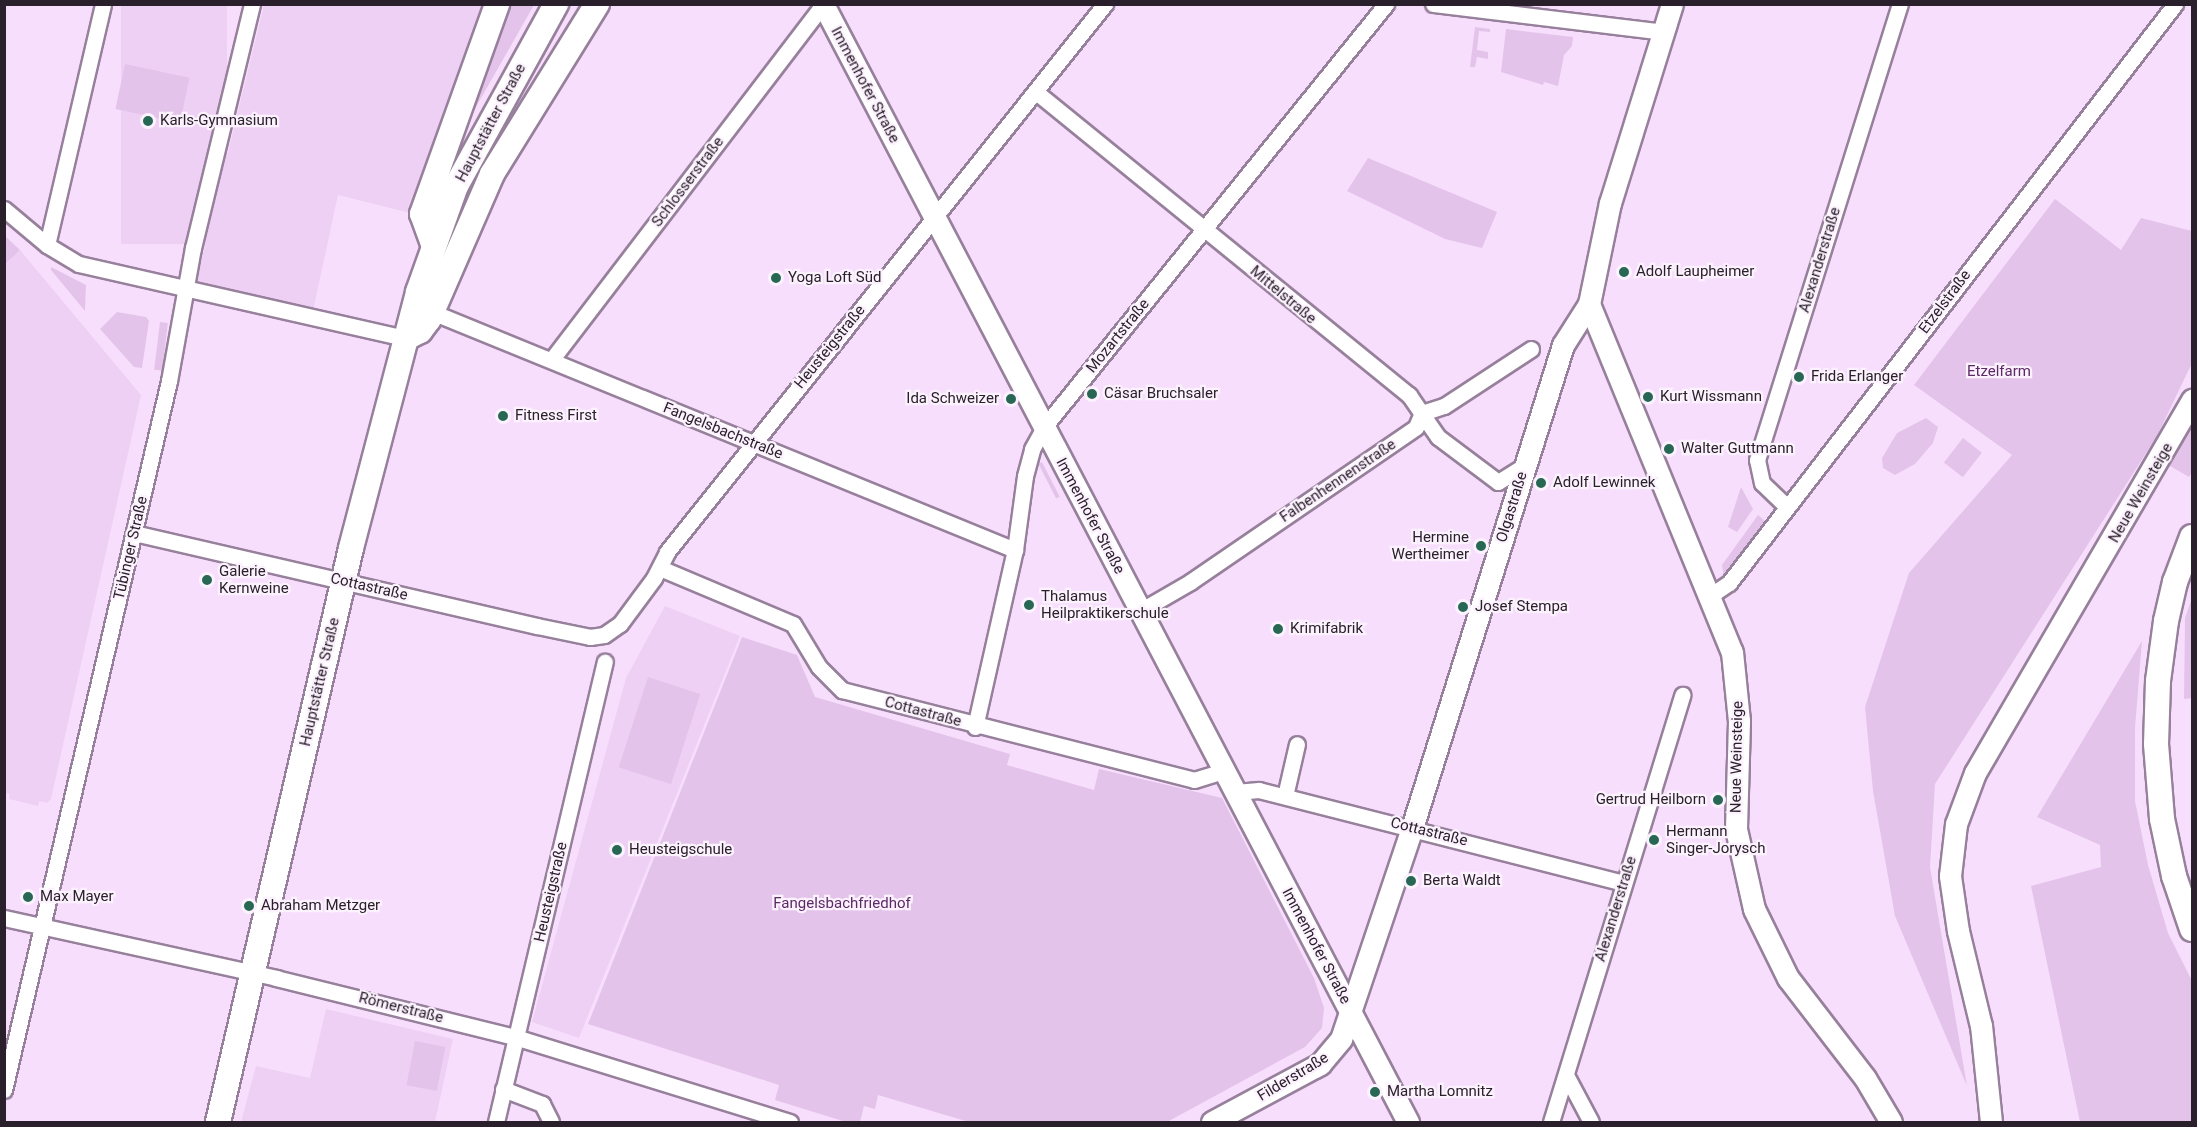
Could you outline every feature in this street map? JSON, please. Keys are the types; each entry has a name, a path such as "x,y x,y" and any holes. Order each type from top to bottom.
{"main road":[{"name":"Hauptstätter Straße","path":"433,244 422,214 497,4"},
{"name":"Hauptstätter Straße","path":"218,1122 344,581 406,338 433,244 470,158 556,4"},
{"path":"406,338 420,331 432,312 492,174 597,4"},
{"path":"2193,537 2158,681 2156,744 2162,819 2174,876 2193,929"}],"street":[{"path":"47,245 103,4"},
{"name":"Tübinger Straße","path":"4,1090 121,590 186,287 252,4"},
{"name":"Heusteigstraße","path":"604,635 620,624 660,568 667,552 1105,4"},
{"name":"Mozartstraße","path":"975,727 1015,550 1025,476 1032,449 1044,427 1386,4"},
{"path":"1432,4 1663,32"},
{"name":"Olgastraße","path":"1351,1011 1412,828 1563,345 1589,304 1610,203 1672,4"},
{"name":"Alexanderstraße","path":"1786,506 1762,483 1757,460 1900,4"},
{"name":"Etzelstraße","path":"1711,595 1728,583 2175,4"},
{"name":"Schlosserstraße","path":"552,359 823,5"},
{"name":"Immenhofer Straße","path":"823,5 1408,1122"},
{"name":"Mittelstraße","path":"1036,92 1203,230 1409,395 1438,437 1498,482 1524,466"},
{"path":"4,209 47,245 79,264 406,338"},
{"name":"Neue Weinsteige","path":"1589,304 1711,595 1732,652 1738,686 1736,829 1754,909 1788,978 1853,1062 1891,1122"},
{"name":"Fangelsbachstraße","path":"432,312 552,359 1015,550"},
{"name":"Falbenhennenstraße","path":"1140,611 1190,582 1416,427 1422,413 1444,406 1531,350"},
{"name":"Neue Weinsteige","path":"1991,1122 1981,1026 1958,931 1950,876 1956,824 1975,773 2193,400"},
{"name":"Cottastraße","path":"134,533 590,637 604,635"},
{"name":"Cottastraße","path":"660,568 794,624 819,667 842,690 975,727 1194,780 1224,771"},
{"name":"Heusteigstraße","path":"496,1122 605,662"},
{"name":"Alexanderstraße","path":"1551,1122 1682,695"},
{"path":"1285,796 1297,744"},
{"name":"Cottastraße","path":"1235,792 1259,790 1285,796 1623,884"},
{"name":"Römerstraße","path":"4,918 252,972 515,1037 790,1122"},
{"name":"Filderstraße","path":"1212,1122 1320,1064 1341,1039 1351,1011"},
{"path":"1566,1075 1591,1122"},
{"path":"503,1089 542,1104 551,1122"}],"shaded area":[{"name":"Karls-Gymnasium","path":"121,5 227,5 227,244 121,244"},
{"path":"264,5 493,5 418,215 338,195 313,311 196,283"},
{"path":"20,250 141,395 51,799 47,803 39,801 38,806 9,799 10,794 5,793 4,264"},
{"name":"Heusteigschule","path":"665,606 740,636 579,1038 532,1022 626,678"},
{"path":"326,1009 453,1039 435,1122 241,1122 256,1066 310,1078"}],"green space":[{"path":"505,5 534,5 464,128"},
{"path":"1475,27 1490,29 1490,32 1479,31 1477,50 1488,52 1488,59 1477,57 1475,67 1470,67"},
{"path":"1506,29 1573,37 1572,46 1564,55 1558,86 1544,82 1543,85 1501,72"},
{"path":"125,64 190,78 180,123 115,109"},
{"path":"1368,158 1497,212 1482,248 1445,239 1347,191"},
{"name":"Etzelfarm","path":"2055,199 2121,250 2141,218 2192,231 2192,363 2157,436 1935,784 1930,867 1967,1086 1895,916 1873,791 1865,707 1909,573 2012,455 1914,385"},
{"path":"4,235 20,250 5,264 4,264"},
{"path":"51,267 86,285 85,311 51,270"},
{"path":"117,312 146,317 149,321 142,368 134,367 100,329"},
{"path":"160,322 168,323 162,371 154,370"},
{"path":"2192,417 2192,472 2189,477 2165,463"},
{"path":"1926,418 1938,427 1933,443 1915,464 1895,475 1883,468 1882,458 1897,433"},
{"path":"1963,438 1982,453 1963,477 1944,462"},
{"path":"1042,462 1060,497 1056,499 1038,464"},
{"path":"1741,487 1753,509 1737,532 1728,527"},
{"path":"1758,515 1766,522 1724,578 1722,565"},
{"path":"2192,598 2192,698 2184,699 2185,618"},
{"name":"Fangelsbachfriedhof","path":"742,637 797,655 815,697 1010,754 1007,765 1094,790 1099,769 1222,798 1314,978 1324,1008 1322,1028 1305,1047 1167,1122 969,1122 878,1095 875,1109 864,1106 860,1122 846,1122 775,1100 779,1085 588,1024"},
{"path":"2142,641 2135,728 2135,801 2148,865 2168,933 2192,981 2192,1122 2080,1122 2031,886 2101,867 2100,845 2037,817"},
{"path":"648,677 700,694 671,784 619,767"},
{"path":"415,1041 445,1047 437,1091 406,1085"}],"place":[{"name":"Karls-Gymnasium","path":"148,121"},
{"name":"Adolf Laupheimer","path":"1624,272"},
{"name":"Yoga Loft Süd","path":"776,278"},
{"name":"Frida Erlanger","path":"1799,377"},
{"name":"Cäsar Bruchsaler","path":"1092,394"},
{"name":"Kurt Wissmann","path":"1648,397"},
{"name":"Ida Schweizer","path":"1011,399"},
{"name":"Fitness First","path":"503,416"},
{"name":"Walter Guttmann","path":"1669,449"},
{"name":"Adolf Lewinnek","path":"1541,483"},
{"name":"Hermine Wertheimer","path":"1481,546"},
{"name":"Galerie Kernweine","path":"207,580"},
{"name":"Thalamus Heilpraktikerschule","path":"1029,605"},
{"name":"Josef Stempa","path":"1463,607"},
{"name":"Krimifabrik","path":"1278,629"},
{"name":"Gertrud Heilborn","path":"1718,800"},
{"name":"Hermann Singer-Jorysch","path":"1654,840"},
{"name":"Heusteigschule","path":"617,850"},
{"name":"Berta Waldt","path":"1411,881"},
{"name":"Max Mayer","path":"28,897"},
{"name":"Abraham Metzger","path":"249,906"},
{"name":"Martha Lomnitz","path":"1375,1092"}]}
